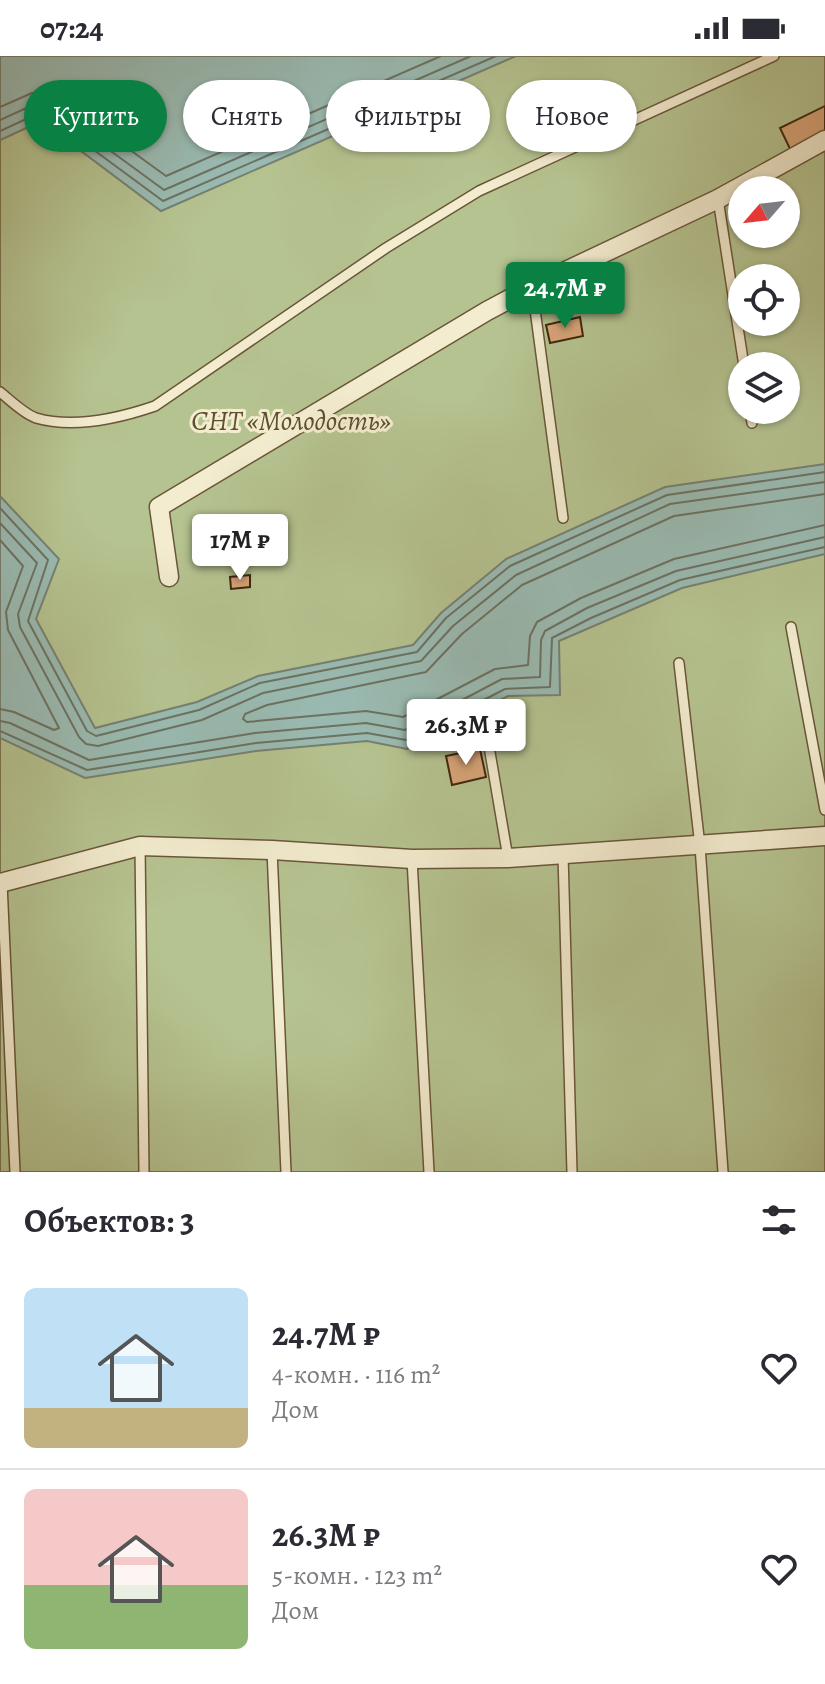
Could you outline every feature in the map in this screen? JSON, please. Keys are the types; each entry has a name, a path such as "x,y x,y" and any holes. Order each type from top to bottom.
{"street":[{"path":"169,577 159,507 532,287 718,199 825,140"},
{"path":"1,883 140,846 412,859 508,858 825,836"}],"lane":[{"path":"0,392 34,418 45,419 117,418 155,406 386,248 479,191 774,56"},
{"path":"718,199 742,352"},
{"path":"532,287 563,518"},
{"path":"791,627 825,810"},
{"path":"679,663 700,846 723,1172"},
{"path":"485,723 508,858"},
{"path":"140,846 144,1172"},
{"path":"272,850 286,1172"},
{"path":"563,855 572,1172"},
{"path":"412,859 429,1172"},
{"path":"1,883 15,1172"}],"green space":[{"name":"СНТ «Молодость»","path":"440,56 825,56 825,1172 0,1172 0,140 24,129 24,152 83,152 130,187 213,152 310,152 310,111 326,104 326,152 490,152 490,80 383,80"}],"water":[{"path":"0,56 516,56 461,80 326,80 326,139 310,146 310,80 183,80 183,152 296,152 161,211 82,152 167,152 167,80 24,80 24,129 0,140"},
{"path":"825,464 825,554 682,588 559,641 560,695 508,696 407,749 367,741 256,751 85,778 0,738 0,496 59,559 36,619 95,728 197,702 258,676 413,645 441,613 506,559 665,487"}],"building":[{"path":"825,106 825,135 791,151 780,128"},
{"path":"580,317 583,336 550,343 546,325"},
{"path":"250,575 250,587 231,589 230,577"},
{"path":"480,749 486,777 452,785 446,756"}]}
